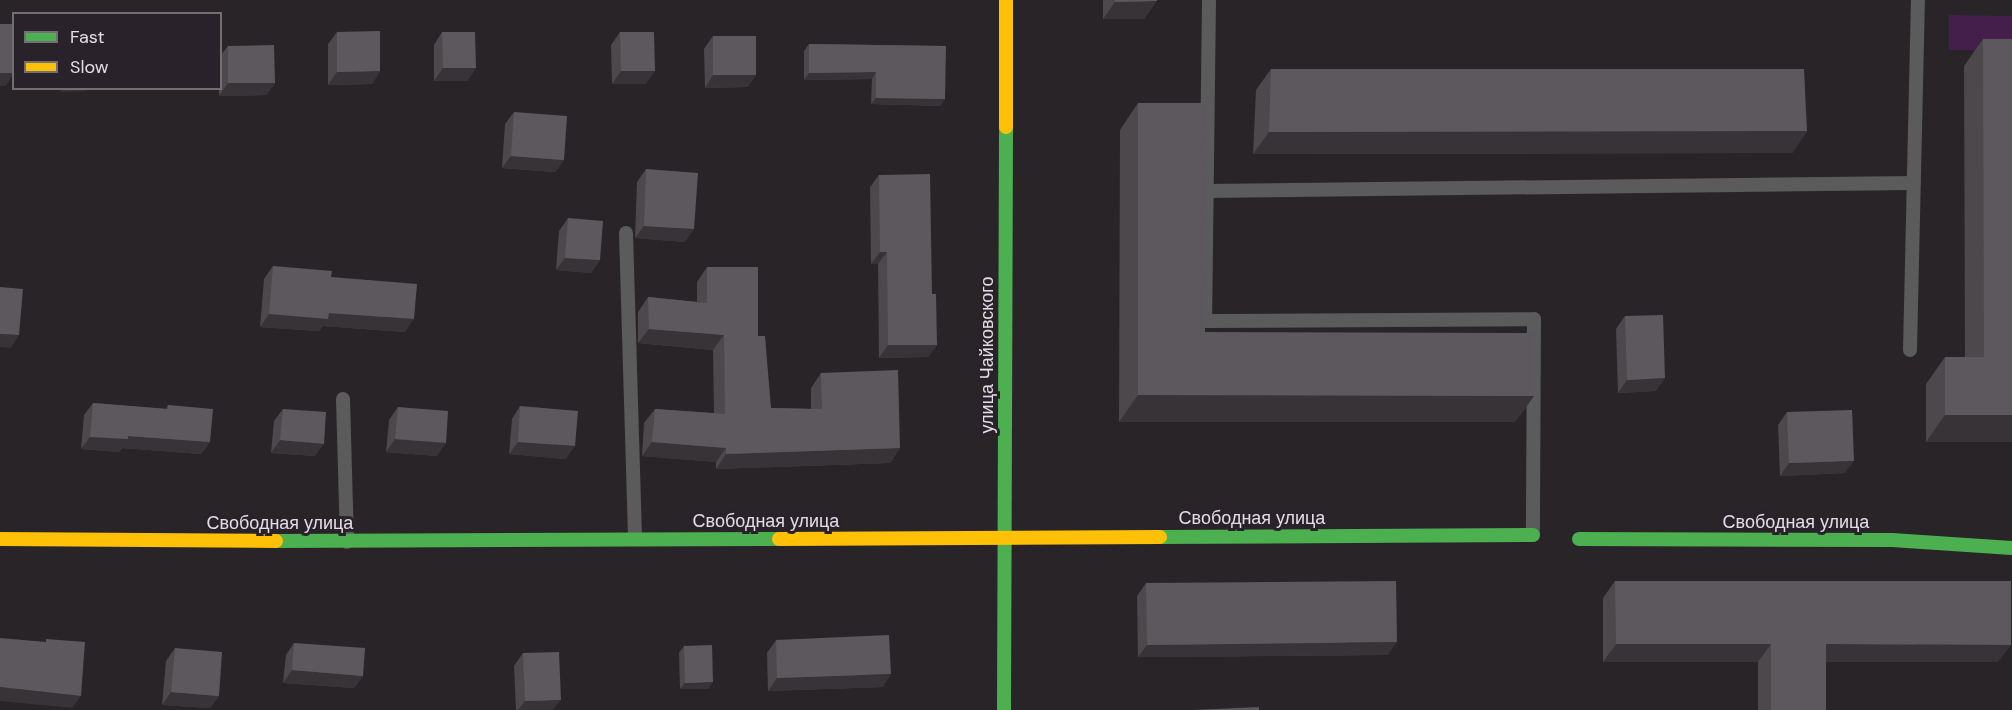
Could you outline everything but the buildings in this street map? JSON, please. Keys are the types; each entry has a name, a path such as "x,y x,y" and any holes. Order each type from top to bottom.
{"street":[{"name":"улица Чайковского","path":"1004,710 1006,0"},
{"name":"Свободная улица","path":"0,539 347,542 1533,535"},
{"name":"Свободная улица","path":"1579,539 1892,540 2012,548"}],"lane":[{"path":"1209,0 1205,321 1534,319 1533,535"},
{"path":"1911,350 1918,0"},
{"path":"1206,191 1914,183"},
{"path":"626,233 635,539"},
{"path":"343,399 347,542"}],"shaded area":[{"path":"1949,15 2012,16 2012,51 1949,50"}],"traffic: fast":[{"path":"1004,710 1006,127"},
{"path":"1160,537 1533,535"},
{"path":"276,541 779,539"},
{"path":"1579,539 1892,540 2012,548"}],"traffic: slow":[{"path":"1006,0 1006,127"},
{"path":"779,539 1160,537"},
{"path":"0,539 276,541"}]}
